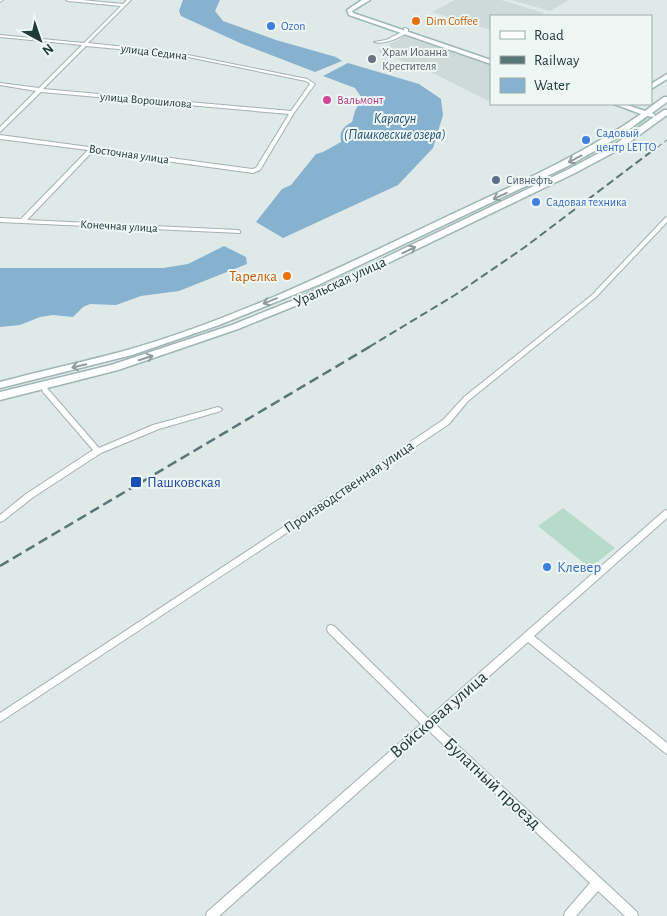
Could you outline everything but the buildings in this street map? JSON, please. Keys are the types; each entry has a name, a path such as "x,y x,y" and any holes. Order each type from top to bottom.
{"main road":[{"path":"367,0 350,9 352,16 490,57"},
{"path":"378,0 358,10 361,14 490,62"},
{"path":"652,86 667,76"},
{"name":"Уральская улица","path":"0,385 128,353 216,324 315,283 544,175 591,150 667,98"},
{"name":"Уральская улица","path":"622,105 663,115"},
{"name":"Уральская улица","path":"633,105 648,112"},
{"name":"Уральская улица","path":"0,396 99,372 168,350 292,304 554,180 617,147 663,115"},
{"path":"0,403 99,372"}],"street":[{"path":"68,0 124,5"},
{"path":"0,130 129,0"},
{"path":"376,42 387,41 408,32"},
{"name":"улица Седина","path":"0,36 191,56 307,80 312,84 292,113"},
{"name":"улица Ворошилова","path":"0,84 40,90 292,113"},
{"name":"Восточная улица","path":"0,137 247,171 258,169 292,113"},
{"path":"23,221 92,149"},
{"path":"544,175 554,180"},
{"name":"Производственная улица","path":"0,718 446,422 466,399 594,296 667,218"},
{"name":"Конечная улица","path":"0,220 238,232"},
{"path":"44,390 98,451"},
{"path":"0,519 29,496 98,451 156,427 218,409"},
{"name":"Войсковая улица","path":"211,916 667,513"},
{"name":"Булатный проезд","path":"331,629 428,724 633,916"},
{"path":"527,636 667,749"},
{"path":"569,916 598,883"}],"shaded area":[{"path":"455,0 501,0 544,13 541,15 490,15 490,30 432,12"},
{"path":"511,0 569,0 550,11"},
{"path":"404,36 490,65 490,100 435,74 377,51"}],"green space":[{"path":"646,118 650,118 603,149 550,177 548,176 605,144"},
{"path":"563,508 615,548 590,568 538,526"}],"water":[{"path":"183,0 220,0 215,11 223,21 276,40 336,57 342,61 315,72 240,43 181,16 179,11"},
{"name":"Карасун (Пашковские озера)","path":"348,63 419,84 441,99 443,115 433,148 398,185 283,238 256,222 282,189 291,185 316,154 341,142 342,130 352,122 362,98 355,88 323,76"},
{"path":"224,246 246,257 247,264 179,291 141,296 116,305 90,304 83,307 73,317 53,315 40,317 20,325 0,327 0,268 163,268 188,264"}],"railway":[{"path":"650,153 667,140"},
{"path":"369,347 455,295 525,247 652,151"},
{"path":"0,566 371,346"}],"place":[{"name":"Dim Coffee","path":"416,21"},
{"name":"Ozon","path":"271,26"},
{"name":"Храм Иоанна Крестителя","path":"372,59"},
{"name":"Вальмонт","path":"327,100"},
{"name":"Садовый центр LETTO","path":"586,140"},
{"name":"Сивнефть","path":"496,180"},
{"name":"Садовая техника","path":"536,202"},
{"name":"Тарелка","path":"287,276"},
{"name":"Пашковская","path":"136,482"},
{"name":"Клевер","path":"547,567"}]}
